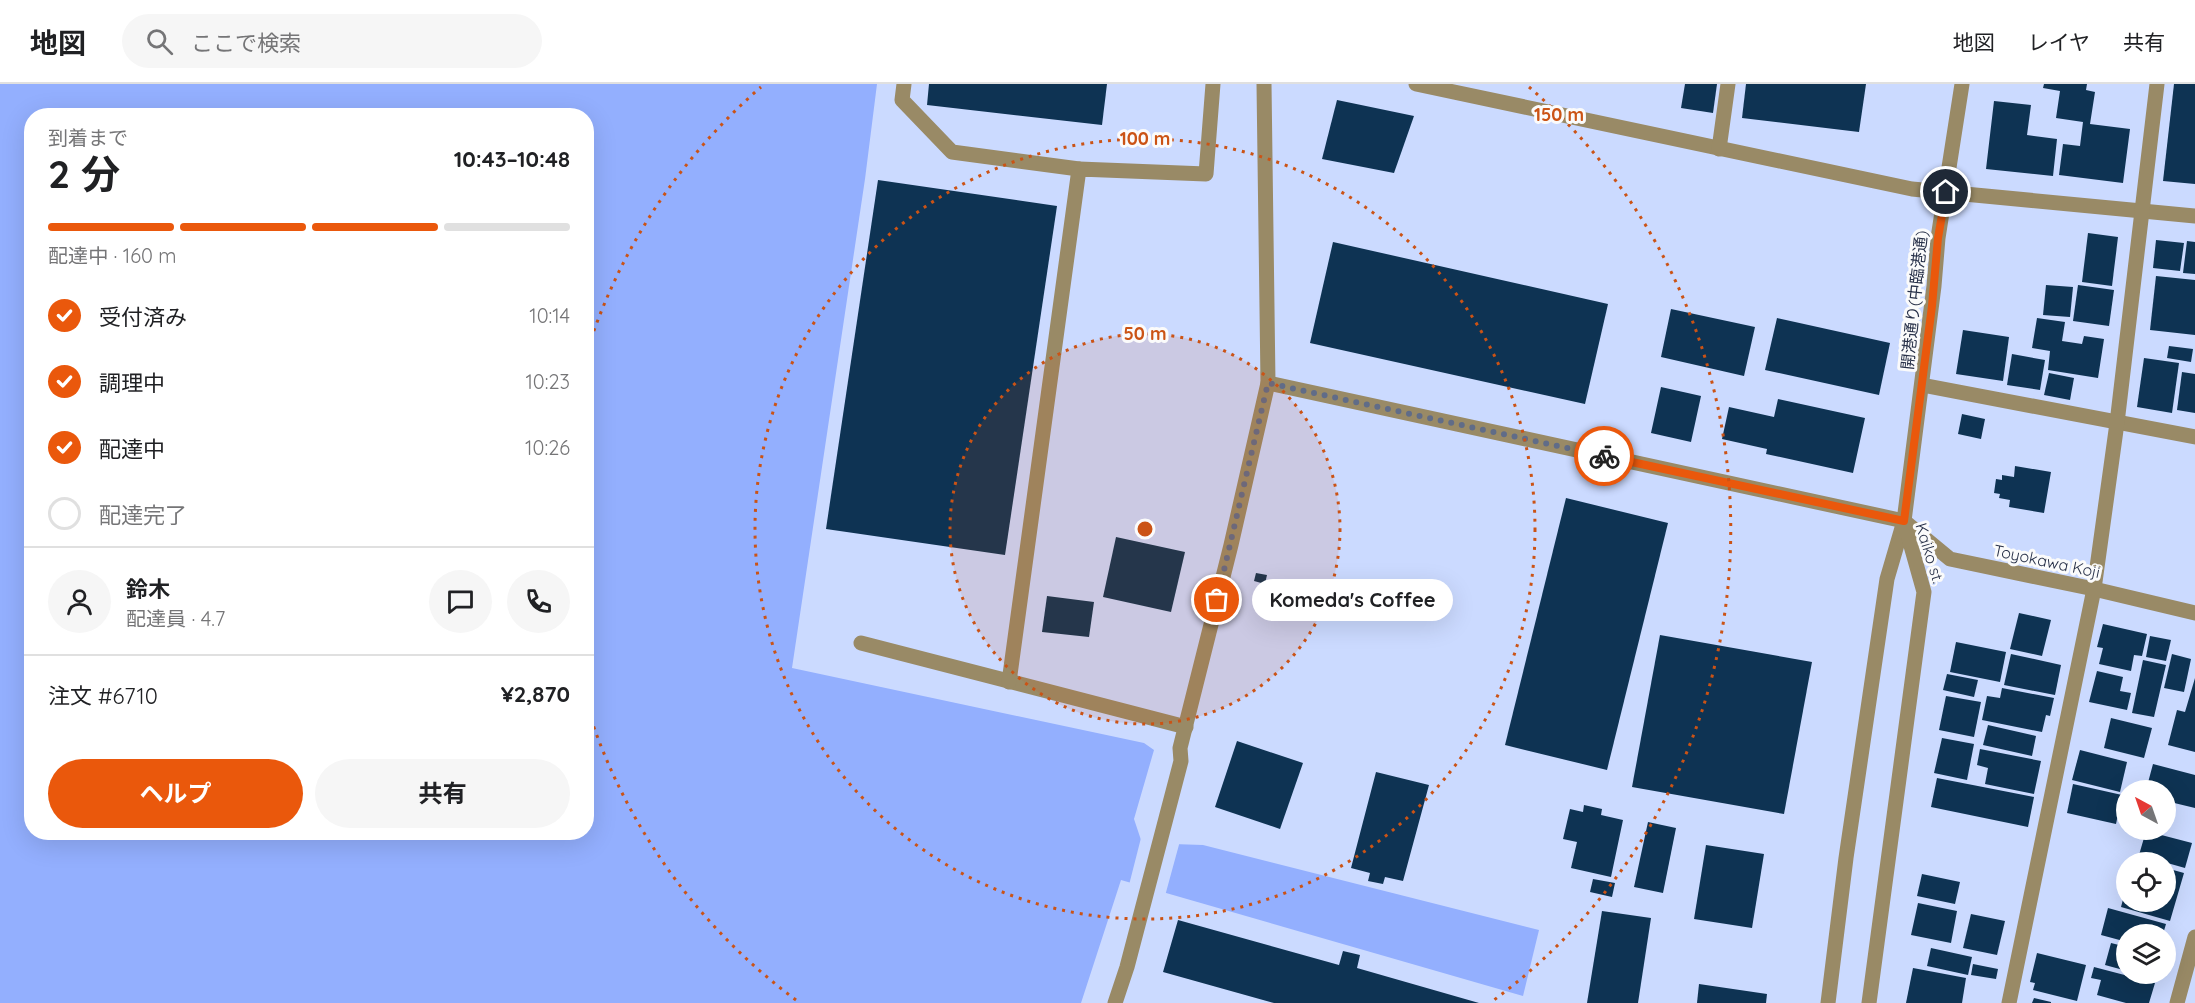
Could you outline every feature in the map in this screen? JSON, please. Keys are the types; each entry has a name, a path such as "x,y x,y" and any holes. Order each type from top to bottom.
{"street":[{"path":"904,84 902,100 952,152 1079,169 1206,174 1213,84"},
{"path":"1115,1003 1127,967 1181,754 1268,383 1264,84"},
{"path":"1416,84 1482,91 1719,149 1912,189 2195,216"},
{"path":"1719,149 1728,84"},
{"name":"開港通り(中臨港通)","path":"1904,521 1938,238 1962,84"},
{"path":"2009,1003 2094,589 2117,423 2157,84"},
{"path":"1009,682 1079,169"},
{"path":"1268,383 1904,521"},
{"path":"1922,385 2195,437"},
{"name":"Toyokawa Koji","path":"1904,521 1950,559 2195,613"},
{"name":"Kaiko st.","path":"1828,1003 1846,858 1887,579 1904,521"},
{"name":"Kaiko st.","path":"1869,1003 1924,592 1904,521"},
{"path":"861,643 1186,727"},
{"path":"2177,1003 2195,938"}],"water":[{"path":"0,84 877,84 865,179 792,668 1144,743 1154,750 1134,819 1142,843 1203,845 1539,930 1523,996 1121,880 1081,1003 0,1003"}],"pier":[{"path":"1142,834 1144,840 1180,841 1165,896 1129,885"}],"building":[{"path":"929,84 1107,84 1102,125 927,105"},
{"path":"1685,84 1717,84 1713,113 1681,108"},
{"path":"1746,84 1866,84 1859,132 1742,118"},
{"path":"2044,84 2087,84 2086,90 2095,92 2090,124 2130,129 2123,183 2059,175 2063,144 2080,146 2083,122 2056,118 2060,91 2043,88"},
{"path":"2174,84 2195,84 2195,184 2163,181"},
{"path":"1337,100 1414,116 1394,173 1322,159"},
{"path":"1994,101 2031,105 2027,135 2057,139 2053,176 1986,169"},
{"path":"878,180 1057,206 1005,555 826,529"},
{"path":"2088,233 2118,237 2112,286 2082,282"},
{"path":"2156,240 2184,243 2180,271 2153,268"},
{"path":"2187,241 2195,242 2195,274 2183,273"},
{"path":"1333,242 1608,304 1585,404 1310,343"},
{"path":"2156,276 2195,280 2195,335 2150,330"},
{"path":"2046,285 2073,287 2070,317 2043,315"},
{"path":"2078,285 2114,290 2109,326 2073,321"},
{"path":"1671,309 1755,327 1744,376 1661,357"},
{"path":"1777,318 1890,343 1879,395 1765,370"},
{"path":"2037,318 2065,322 2062,341 2082,344 2084,336 2104,339 2098,378 2048,370 2050,351 2032,348"},
{"path":"1963,330 2009,337 2003,381 1956,374"},
{"path":"2169,346 2193,349 2191,362 2167,358"},
{"path":"2012,354 2045,360 2040,390 2007,385"},
{"path":"2144,358 2179,363 2172,413 2137,407"},
{"path":"2182,372 2195,374 2195,413 2177,410"},
{"path":"2049,373 2074,378 2070,400 2044,395"},
{"path":"1661,387 1701,396 1691,442 1651,433"},
{"path":"1778,399 1865,418 1853,473 1766,454 1767,449 1722,439 1729,407 1774,417"},
{"path":"1962,414 1985,419 1981,439 1958,434"},
{"path":"2015,466 2051,472 2044,513 2009,507 2010,500 1999,498 2000,494 1994,493 1996,479 2002,480 2002,475 2014,477"},
{"path":"1566,498 1668,523 1607,770 1505,745"},
{"path":"1116,537 1185,552 1171,612 1103,597"},
{"path":"1256,573 1267,575 1265,584 1254,581"},
{"path":"1047,596 1094,602 1089,637 1042,632"},
{"path":"2019,613 2051,620 2042,656 2010,649"},
{"path":"2103,624 2147,634 2142,656 2134,655 2131,671 2099,664 2103,648 2097,647"},
{"path":"1660,635 1812,662 1784,814 1632,787"},
{"path":"2150,636 2171,640 2166,661 2146,657"},
{"path":"1956,642 2006,652 2000,682 1950,672"},
{"path":"2011,654 2061,665 2055,695 2004,685"},
{"path":"2172,654 2191,659 2184,692 2164,688"},
{"path":"2143,660 2166,665 2154,717 2132,713"},
{"path":"2097,671 2123,677 2120,691 2131,693 2127,710 2089,702"},
{"path":"1947,674 1978,680 1974,697 1943,690"},
{"path":"2195,678 2195,752 2168,745 2177,710 2185,712"},
{"path":"2002,688 2054,698 2050,716 2046,715 2042,732 1982,720 1987,696 2000,698"},
{"path":"1946,696 1981,702 1974,737 1939,730"},
{"path":"2111,718 2152,728 2144,758 2104,748"},
{"path":"1988,725 2036,736 2032,756 1983,745"},
{"path":"1942,738 1974,744 1967,780 1934,773"},
{"path":"1237,741 1303,763 1280,829 1215,807"},
{"path":"1980,749 2041,761 2034,794 1985,784 1988,768 1977,765"},
{"path":"2080,750 2127,762 2123,780 2116,780 2116,791 2072,780"},
{"path":"2153,764 2195,775 2195,808 2176,803 2176,780 2149,780"},
{"path":"1376,772 1429,785 1403,881 1385,877 1383,884 1368,881 1370,873 1351,868"},
{"path":"1937,778 2034,797 2028,827 1931,807"},
{"path":"2073,784 2116,794 2116,824 2067,813"},
{"path":"1584,805 1602,809 1601,815 1623,820 1611,877 1571,868 1577,842 1563,839 1570,809 1583,812"},
{"path":"1648,822 1676,828 1663,893 1634,887"},
{"path":"2176,839 2192,843 2185,868 2176,865 2176,852 2140,852 2143,840"},
{"path":"1706,845 1764,854 1752,928 1694,919"},
{"path":"2176,871 2184,873 2176,900"},
{"path":"1922,874 1960,882 1955,904 1917,896"},
{"path":"1593,879 1615,883 1612,897 1590,892"},
{"path":"1918,903 1957,911 1951,943 1911,935"},
{"path":"2108,908 2166,924 2116,924 2116,939 2101,935"},
{"path":"1602,911 1651,918 1638,1003 1587,1003"},
{"path":"2138,912 2173,912 2170,921"},
{"path":"1971,914 2005,921 1997,955 1963,948"},
{"path":"1178,920 1339,965 1343,951 1360,955 1357,968 1479,1003 1274,1003 1163,972"},
{"path":"2111,943 2116,944 2116,968 2105,965"},
{"path":"1931,948 1972,957 1968,975 1927,966"},
{"path":"2037,953 2086,965 2077,1001 2033,990 2035,983 2030,982"},
{"path":"1973,964 1998,969 1996,979 1971,975"},
{"path":"2094,967 2116,973 2116,984 2155,984 2149,1003 2126,1003 2097,995 2101,980 2091,978"},
{"path":"1913,968 1966,978 1962,1003 1906,1003"},
{"path":"1699,984 1767,994 1766,1003 1697,1003"},
{"path":"2034,998 2051,1002 2051,1003 2032,1003"}],"way so far":[{"path":"1217,600 1268,383 1604,456"}],"place":[{"name":"Komeda's Coffee","path":"1217,600"}],"route":[{"path":"1604,456 1904,521 1932,306 1938,238 1946,192"}]}
